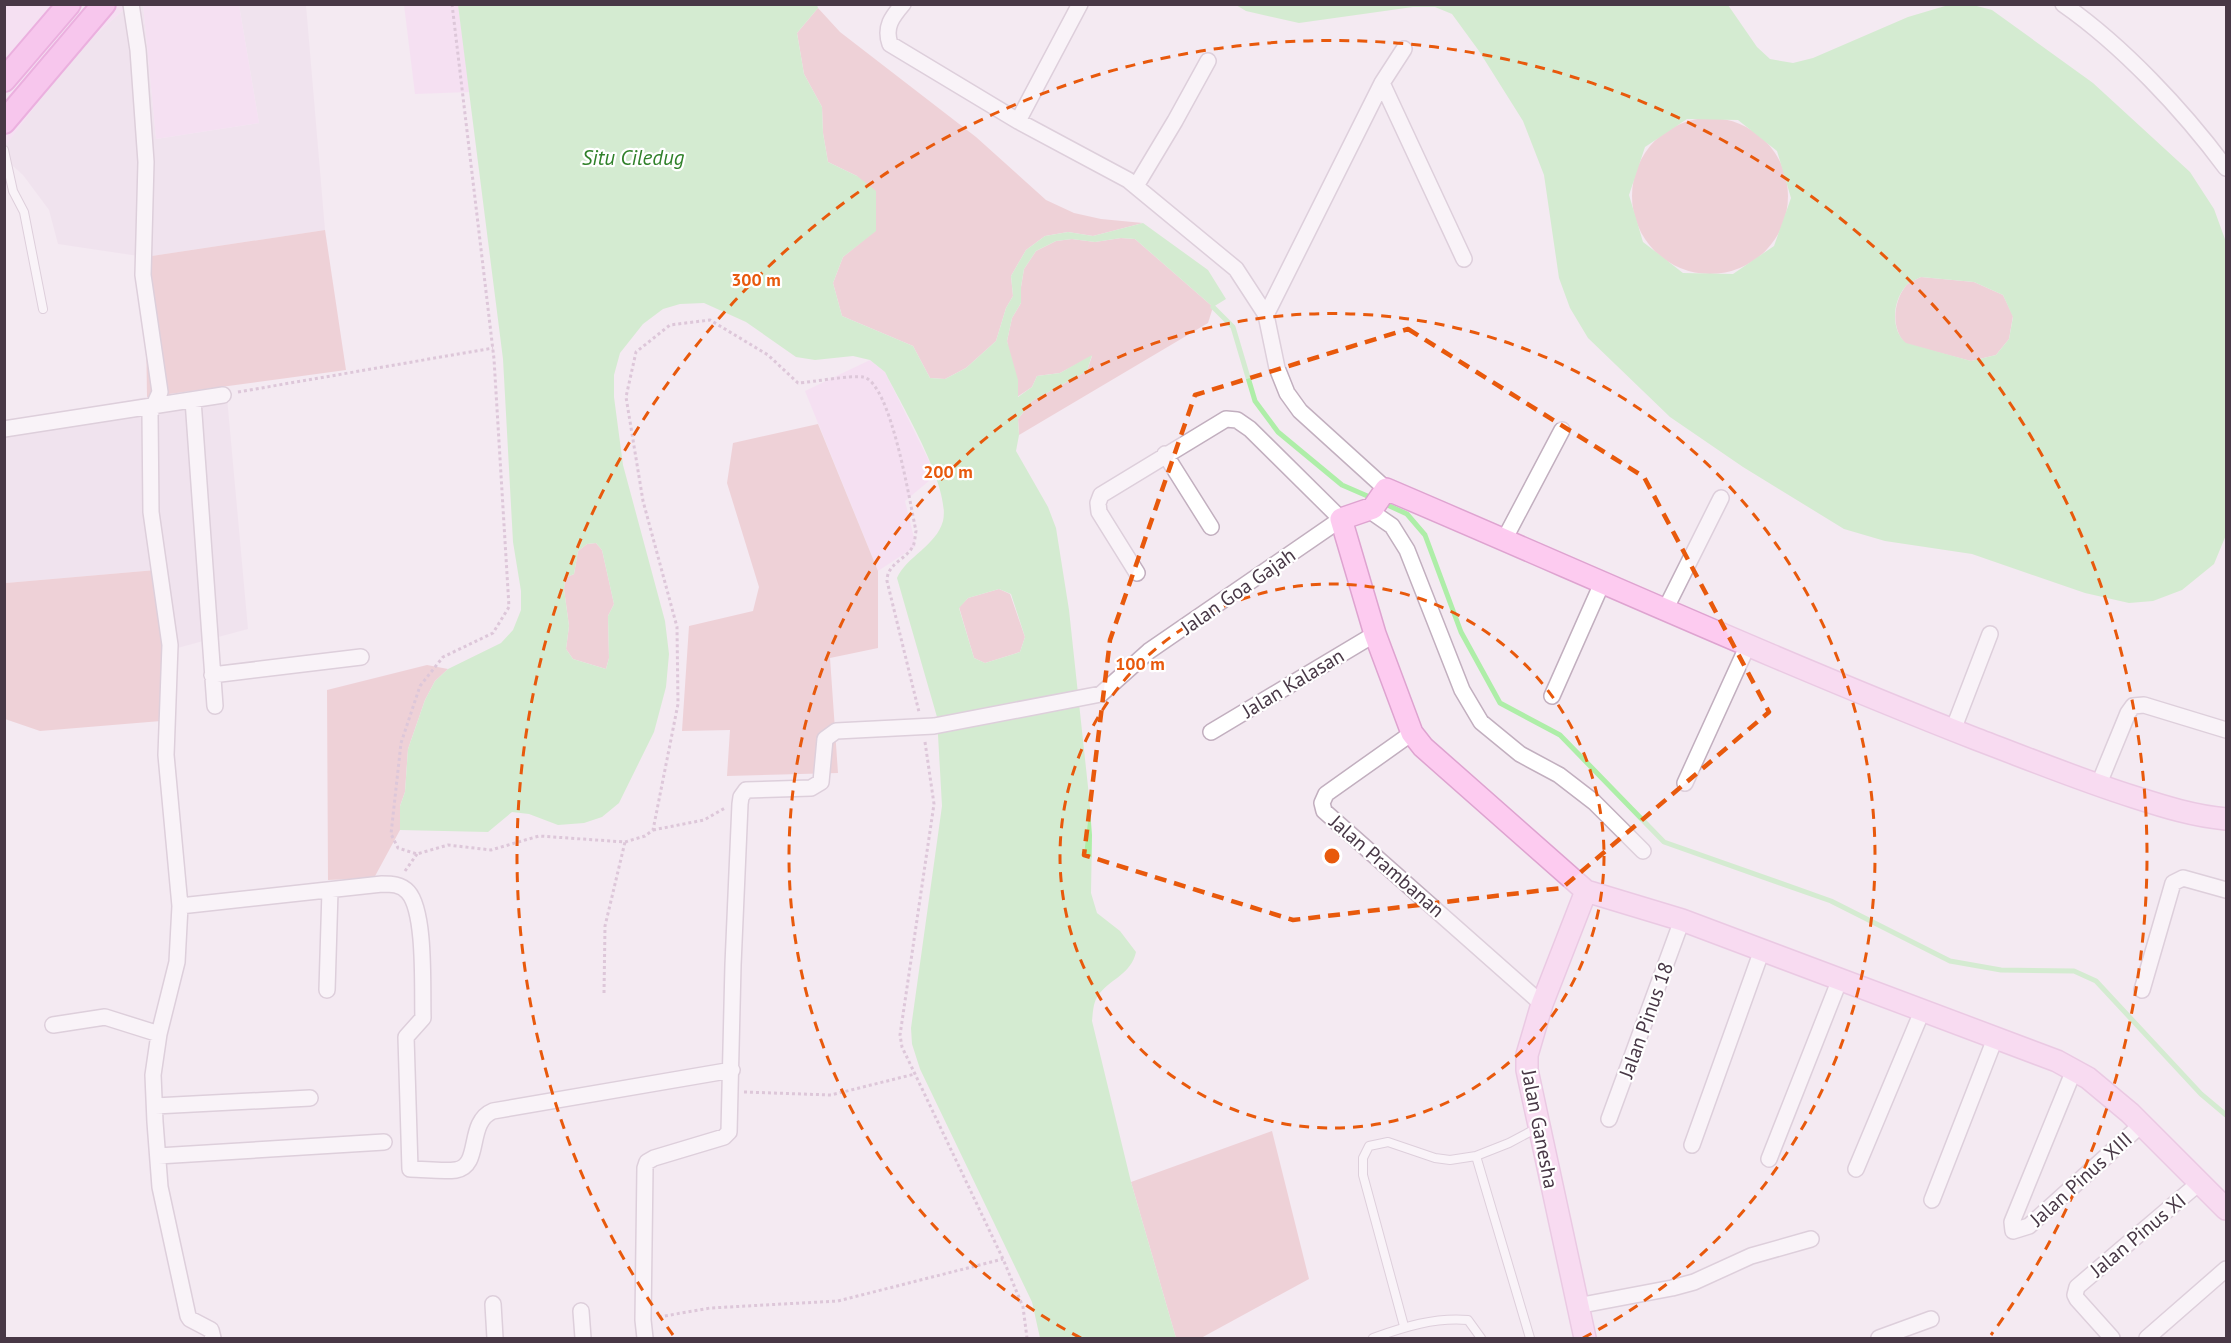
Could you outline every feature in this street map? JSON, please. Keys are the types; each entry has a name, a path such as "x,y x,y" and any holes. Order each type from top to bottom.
{"main road":[{"path":"4,80 69,4"},
{"path":"4,122 104,4"}],"street":[{"path":"132,4 138,50 146,162 143,275 160,392 150,414 151,512 170,645 166,755 180,906 177,962 159,1034 153,1075 160,1187 188,1316 211,1330 213,1338"},
{"path":"903,4 891,19 887,31 890,44 1018,121 1136,186 1236,269 1266,315 1277,368 1287,393 1378,501 1407,550 1462,690 1481,722 1520,753 1559,775 1594,802 1643,851"},
{"path":"1018,121 1080,4"},
{"path":"2063,4 2082,18 2139,70 2205,140 2226,168"},
{"path":"1266,315 1382,83 1404,49"},
{"path":"1136,186 1176,121 1208,61"},
{"path":"1382,83 1464,259"},
{"path":"4,429 223,395"},
{"path":"193,400 214,706"},
{"path":"1137,573 1099,512 1098,503 1101,495 1226,419 1237,420 1250,429 1341,519 1375,634 1412,733 1423,747 1586,891 1682,920 1996,1036 2057,1061 2088,1078 2141,1125 2226,1209"},
{"path":"1504,540 1562,430"},
{"path":"1165,454 1211,527"},
{"path":"1665,610 1721,498"},
{"path":"1341,519 1378,501 1504,540 1747,647 1953,730 2098,786 2191,814 2226,819"},
{"name":"Jalan Goa Gajah","path":"740,804 741,797 746,790 816,786 821,782 825,739 836,731 928,726 1101,694 1149,651 1341,519"},
{"path":"1552,696 1603,582"},
{"name":"Jalan Kalasan","path":"1211,732 1375,634"},
{"path":"1953,730 1990,634"},
{"path":"1685,783 1747,647"},
{"path":"212,675 362,657"},
{"path":"2098,786 2133,706 2144,705 2226,730"},
{"name":"Jalan Prambanan","path":"1412,733 1326,794 1322,803 1324,811 1542,1004"},
{"path":"645,1338 643,1320 645,1168 647,1162 724,1137 729,1132 740,804"},
{"path":"2142,990 2174,883 2183,878 2226,890"},
{"path":"180,906 382,884 395,884 406,890 413,899 421,931 423,1018 406,1036 410,1168 457,1170 465,1167 470,1159 480,1120 493,1111 732,1070"},
{"path":"327,990 330,891"},
{"name":"Jalan Ganesha","path":"1585,1338 1527,1070 1527,1055 1542,1004 1586,891"},
{"name":"Jalan Pinus 18","path":"1609,1119 1682,920"},
{"path":"1692,1145 1762,950"},
{"path":"1769,1159 1840,978"},
{"path":"1857,1169 1923,1009"},
{"path":"52,1025 105,1017 159,1034"},
{"path":"1932,1200 1996,1036"},
{"name":"Jalan Pinus XIII","path":"2074,1070 2012,1222 2013,1231 2029,1226 2141,1125"},
{"path":"155,1106 310,1098"},
{"path":"158,1156 384,1142"},
{"name":"Jalan Pinus XI","path":"2112,1338 2077,1299 2077,1287 2199,1183"},
{"path":"1577,1306 1694,1282 1751,1256 1810,1239"},
{"path":"2147,1338 2226,1269"},
{"path":"493,1304 495,1338"},
{"path":"580,1311 583,1338"},
{"path":"1879,1338 1931,1319"}],"lane":[{"path":"4,150 13,191 24,212 43,309"},
{"path":"1404,1326 1363,1175 1363,1158 1369,1146 1388,1142 1435,1158 1450,1160 1476,1156 1509,1143 1539,1126"},
{"path":"1476,1156 1530,1338"},
{"path":"1373,1338 1404,1326 1445,1319 1468,1320 1481,1338"}],"path":[{"path":"452,4 493,348 509,607 494,633 443,657 420,686 401,742 392,834 399,848 417,854 448,845 491,850 539,836 625,842 645,836 653,830 704,820 723,808 740,804"},
{"path":"653,830 678,704 677,627 643,501 626,397 636,352 670,325 710,320 768,355 798,383 863,377 873,382 891,416 916,531 912,548 892,567 887,574 887,581 928,726 934,804 900,1035 902,1047 1003,1259 1023,1307 1027,1338"},
{"path":"223,395 493,348"},
{"path":"604,993 605,926 625,842"},
{"path":"731,1091 831,1095 915,1074"},
{"path":"643,1320 710,1308 838,1301 1003,1259"}],"highlighted area":[{"path":"1408,329 1644,477 1769,712 1562,888 1293,920 1084,855 1110,640 1195,395"}],"shaded area":[{"path":"5,5 129,5 77,51 5,146"},
{"path":"129,5 143,5 156,139 259,123 239,5 306,5 325,230 145,257 58,244 49,210 23,175 5,159 4,146 77,51"},
{"path":"143,5 239,5 259,123 156,139"},
{"path":"404,5 458,5 470,92 415,94"},
{"path":"818,8 840,32 976,137 1046,200 1074,213 1101,219 1143,223 1093,236 1068,232 1045,236 1026,250 1011,276 1013,296 1006,308 996,341 966,368 945,379 930,378 913,346 842,316 833,283 843,257 876,230 857,176 828,162 823,133 822,107 804,74 797,33"},
{"path":"1710,118 1725,119 1740,124 1754,131 1765,141 1775,152 1782,166 1787,181 1787,211 1782,226 1775,240 1765,251 1754,261 1740,268 1725,273 1710,274 1695,273 1680,268 1666,261 1655,251 1645,240 1638,226 1633,211 1632,196 1633,181 1638,166 1645,152 1655,141 1666,131 1680,124 1695,119"},
{"path":"325,230 346,370 147,397 145,257"},
{"path":"1121,238 1135,239 1213,307 1208,323 1019,435 1018,419 1032,401 1087,371 1092,356 1060,373 1037,376 1032,387 1017,397 1007,341 1012,318 1021,303 1024,269 1036,251 1056,241 1072,239 1095,242"},
{"path":"1921,277 1974,282 2003,295 2013,316 2009,339 1996,355 1971,361 1906,344 1896,324 1896,308 1906,285"},
{"path":"870,360 885,372 936,475 905,501 916,546 878,571 805,391"},
{"path":"226,386 248,629 170,650 156,570 6,583 4,413 6,423 147,397"},
{"path":"818,424 878,571 878,648 830,658 838,773 727,776 730,730 682,731 689,626 753,611 759,587 727,483 733,443"},
{"path":"596,543 602,550 614,604 608,616 609,658 606,669 573,659 566,649 569,626 564,589 565,578 574,574 578,551 587,544"},
{"path":"4,555 6,583 156,570 170,650 161,721 40,731 5,719"},
{"path":"999,589 1010,594 1025,637 1020,652 985,663 974,658 959,607 968,598"},
{"path":"427,665 448,669 435,681 425,700 408,749 405,792 400,806 400,830 374,878 328,880 327,690"},
{"path":"1272,1131 1309,1279 1201,1338 1176,1338 1131,1182"}],"water":[{"name":"Situ Ciledug","path":"458,5 817,5 818,8 797,33 804,74 822,107 823,133 828,162 857,176 876,191 876,231 843,257 833,283 842,316 913,346 930,378 945,379 966,368 996,341 1006,308 1013,296 1011,276 1026,250 1045,236 1068,232 1093,236 1143,223 1208,270 1226,299 1213,307 1135,239 1121,238 1095,242 1072,239 1056,241 1036,251 1024,269 1021,303 1012,318 1007,341 1018,380 1018,397 1032,387 1037,376 1060,373 1092,355 1087,371 1032,401 1018,419 1019,435 1016,451 1048,507 1056,528 1069,610 1089,796 1092,835 1091,893 1097,913 1120,931 1136,952 1126,971 1097,997 1092,1021 1131,1182 1176,1338 1040,1338 1032,1302 920,1069 912,1044 911,1028 942,806 937,717 897,578 907,563 928,544 939,530 943,521 943,506 940,488 912,424 885,372 870,360 853,356 815,360 796,357 746,322 704,303 680,304 663,309 643,324 620,353 614,375 614,397 623,465 665,621 669,654 666,687 654,732 619,803 602,817 584,823 558,825 529,814 512,812 488,832 400,830 400,806 405,792 408,749 425,700 435,681 448,669 501,643 513,630 521,610 521,591 513,542 503,359","holes":["596,543 602,550 614,604 608,616 609,658 606,669 573,659 566,649 569,626 564,589 565,578 574,574 578,551 587,544","999,589 1011,594 1025,637 1020,652 985,663 974,658 959,608 968,598"]},
{"path":"1236,5 1728,5 1757,47 1770,59 1793,63 1813,58 1908,17 1945,6 1973,5 1992,10 2093,83 2190,172 2214,209 2226,242 2226,535 2214,564 2182,590 2153,601 2129,603 2085,593 1972,554 1885,541 1844,529 1743,467 1670,417 1588,338 1570,308 1559,278 1544,175 1523,121 1479,51 1452,14 1435,7 1413,7 1299,23 1246,11","holes":["1687,119 1738,120 1777,151 1791,198 1774,246 1733,274 1683,273 1643,242 1629,195 1645,147","1921,277 1974,282 2003,295 2013,317 2009,339 1996,355 1971,361 1906,343 1901,338 1895,316 1898,301 1906,285"]}],"waterway":[{"path":"1213,307 1233,327 1255,401 1278,432 1342,485 1372,498"},
{"path":"1383,503 1407,514 1425,535 1461,632 1500,703 1560,735 1664,842 1831,901 1950,961 2001,970 2074,971 2096,981 2201,1094 2226,1115"}]}
